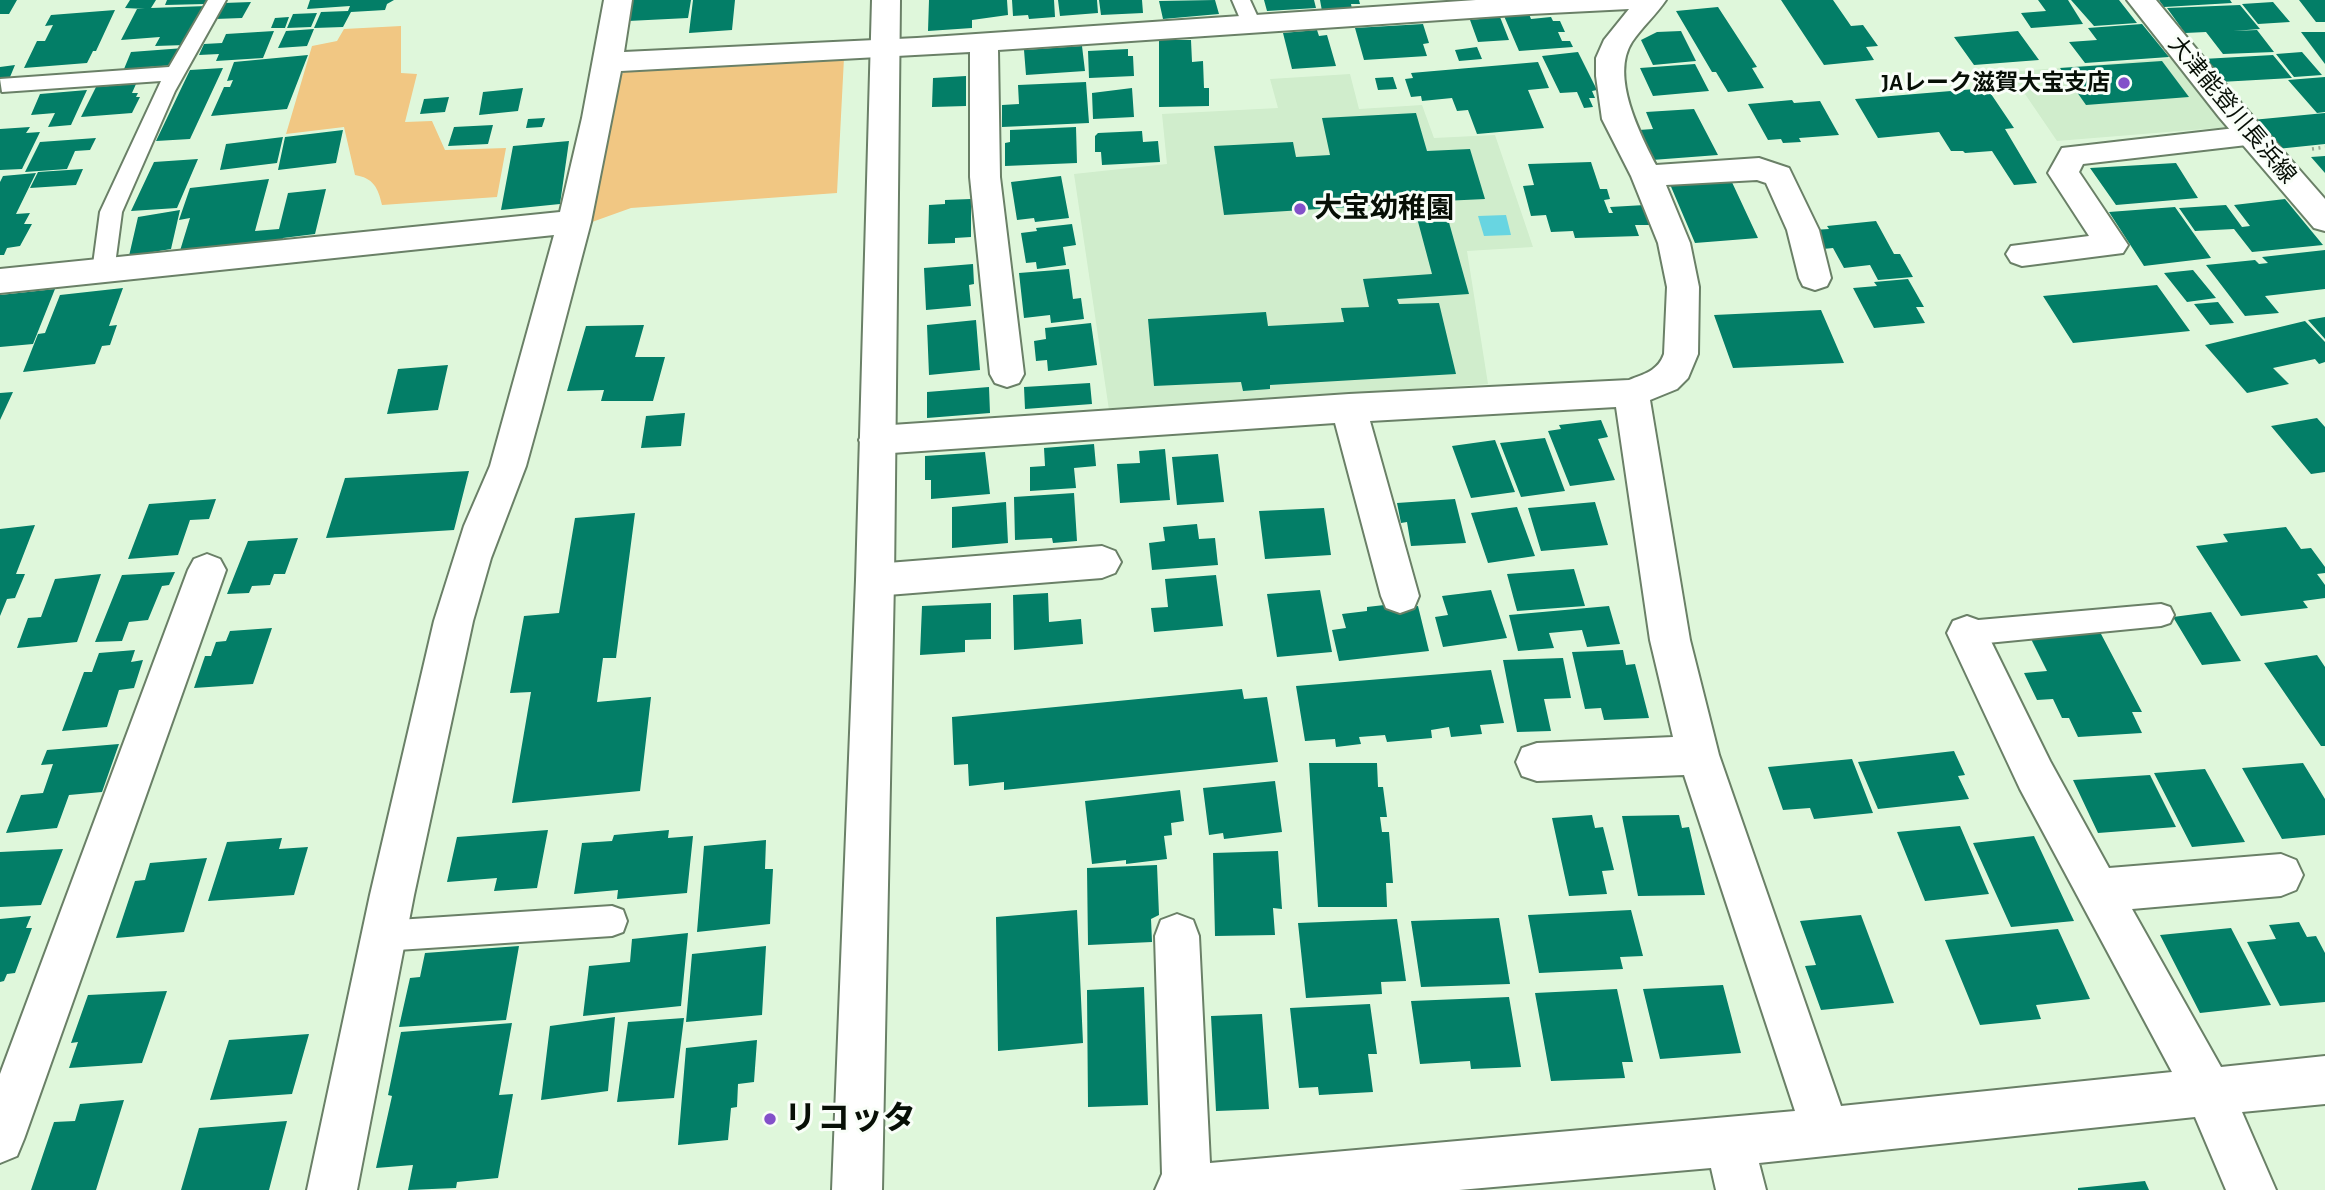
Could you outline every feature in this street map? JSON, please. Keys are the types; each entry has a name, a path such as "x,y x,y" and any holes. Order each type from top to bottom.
{"street":[{"path":"332,1190 399,853 460,599 495,493 508,466 575,222 609,62 618,0"},
{"path":"857,1190 875,580 886,0"},
{"path":"609,62 984,41 1246,12 1651,0"},
{"path":"877,440 1349,408 1631,393 1665,380 1676,369 1681,354 1684,287 1674,243 1646,176 1617,118 1610,58 1618,40 1651,0"},
{"name":"大津能登川長浜線","path":"2141,0 2325,220"},
{"path":"984,41 985,177 1007,374"},
{"path":"2022,254 2112,245 2063,173 2073,155 2253,136"},
{"path":"1646,176 1759,169 1778,176 1802,230 1815,278"},
{"path":"0,281 575,222"},
{"path":"1631,393 1670,640 1698,755 1826,1131"},
{"path":"1349,408 1400,596"},
{"path":"875,580 1102,562"},
{"path":"0,1139 207,570"},
{"path":"1967,633 2035,775 2209,1093 2251,1190"},
{"path":"1537,762 1698,755"},
{"path":"2098,890 2281,875"},
{"path":"1177,936 1187,1189"},
{"path":"1180,1190 1729,1142 2325,1080"},
{"path":"1729,1142 1741,1190"}],"lane":[{"path":"103,272 111,212 165,91 217,0"},
{"path":"1,87 177,73"},
{"path":"1967,633 2161,615"},
{"path":"382,936 612,921"}],"shaded area":[{"path":"401,26 401,73 417,74 405,122 432,121 445,150 506,148 497,197 382,205 374,184 355,175 344,127 286,134 312,46 337,41 344,29"},
{"path":"844,58 837,193 631,208 592,222 614,80 626,71"},
{"path":"2173,58 2229,127 2057,141 2010,72"},
{"name":"大宝幼稚園","path":"1350,74 1359,109 1422,105 1434,138 1495,135 1533,247 1467,251 1488,384 1109,410 1074,174 1167,164 1162,114 1278,108 1270,79"}],"water":[{"path":"1506,215 1511,235 1484,236 1478,216"}],"building":[{"path":"0,0 17,0 9,14 0,14"},
{"path":"130,0 156,0 151,8 207,6 185,45 155,46 160,37 121,40 137,9 145,9 125,8"},
{"path":"167,0 207,0 205,4 165,5"},
{"path":"310,0 394,0 387,4 385,10 351,12 343,27 314,28 321,12 348,11 350,6 307,9"},
{"path":"632,0 691,0 688,18 628,21"},
{"path":"693,0 735,0 732,30 689,33"},
{"path":"929,0 1007,0 1008,15 972,20 972,28 928,31"},
{"path":"1012,0 1054,0 1055,17 1029,19 1028,15 1013,16"},
{"path":"1058,0 1097,0 1098,13 1060,16"},
{"path":"1099,0 1142,0 1143,13 1101,15"},
{"path":"1215,0 1219,14 1163,19 1159,1"},
{"path":"1264,0 1314,0 1316,8 1267,11"},
{"path":"1320,0 1359,0 1360,4 1351,4 1352,9 1322,11"},
{"path":"1781,0 1833,0 1851,26 1863,25 1878,46 1866,47 1874,60 1824,65"},
{"path":"2038,0 2068,0 2083,24 2031,28 2021,13 2046,11"},
{"path":"2071,0 2119,0 2137,23 2094,26"},
{"path":"2159,0 2230,0 2232,3 2164,7"},
{"path":"2299,0 2325,0 2325,22 2316,22"},
{"path":"251,2 242,18 215,19 224,3"},
{"path":"2273,2 2290,22 2258,24 2242,4"},
{"path":"2240,5 2260,29 2233,31 2257,30 2274,52 2223,54 2206,32 2185,33 2167,8"},
{"path":"1718,7 1757,67 1752,68 1764,88 1728,92 1716,72 1712,72 1676,11"},
{"path":"115,10 96,51 93,51 87,63 24,68 37,41 45,41 53,25 45,26 51,15"},
{"path":"317,13 311,27 287,28 293,14"},
{"path":"1529,14 1531,19 1551,17 1553,21 1560,21 1565,32 1558,32 1562,41 1570,41 1573,47 1519,51 1504,16"},
{"path":"289,17 285,28 271,28 275,18"},
{"path":"1500,17 1509,40 1478,42 1470,20"},
{"path":"1423,24 1429,43 1423,44 1427,56 1364,60 1355,28"},
{"path":"2142,24 2169,57 2085,63 2069,42 2097,40 2088,28"},
{"path":"314,29 307,46 278,48 286,31"},
{"path":"1317,30 1319,36 1327,35 1336,66 1292,69 1283,33"},
{"path":"274,31 263,58 216,61 219,54 199,55 204,44 222,43 226,34"},
{"path":"1681,31 1696,61 1653,65 1641,40 1657,32"},
{"path":"2018,31 2039,60 1974,65 1954,37"},
{"path":"2301,32 2325,32 2325,64"},
{"path":"1159,40 1191,40 1192,62 1203,61 1204,88 1209,88 1209,106 1159,107"},
{"path":"1082,46 1085,71 1026,75 1024,50"},
{"path":"1477,47 1482,59 1459,61 1455,50"},
{"path":"184,48 174,65 124,69 131,52"},
{"path":"1128,49 1128,56 1133,56 1134,76 1089,78 1088,51"},
{"path":"1578,52 1597,90 1592,91 1595,98 1589,98 1593,107 1584,108 1577,92 1560,93 1542,56"},
{"path":"2302,52 2322,75 2294,77 2276,54"},
{"path":"308,55 287,109 211,116 224,87 230,87 233,80 227,81 234,62"},
{"path":"2273,55 2292,78 2220,82 2203,59"},
{"name":"JAレーク滋賀大宝支店","path":"2162,61 2189,97 2086,105 2060,68"},
{"path":"1538,62 1549,88 1528,90 1544,128 1477,134 1468,110 1457,111 1452,98 1422,101 1421,96 1411,97 1405,79 1413,78 1411,73"},
{"path":"1695,64 1709,91 1653,96 1640,68"},
{"path":"15,65 10,77 0,78 0,67"},
{"path":"223,68 190,139 156,141 190,70"},
{"path":"966,76 966,106 932,107 933,78"},
{"path":"1393,77 1397,89 1378,90 1375,78"},
{"path":"2325,77 2325,112 2317,113 2288,80"},
{"path":"1086,82 1089,123 1002,127 1002,105 1019,104 1018,85"},
{"path":"136,84 132,93 138,93 136,97 140,97 132,113 81,117 96,87"},
{"path":"523,88 518,111 479,115 483,92"},
{"path":"1132,88 1134,117 1093,119 1092,93"},
{"path":"1987,88 2014,128 2005,129 2037,183 2014,185 1992,151 1951,151 1939,132 1878,138 1855,99"},
{"path":"87,90 71,125 48,127 55,113 31,115 40,94"},
{"path":"449,97 445,112 420,114 424,99"},
{"path":"1792,100 1794,103 1820,101 1839,135 1799,138 1801,142 1768,140 1748,104"},
{"path":"1694,109 1718,155 1652,160 1639,130 1653,129 1646,112"},
{"path":"1416,113 1427,151 1470,149 1485,199 1443,201 1469,294 1397,299 1399,304 1439,303 1456,374 1270,385 1270,389 1243,391 1241,382 1154,386 1148,319 1266,312 1268,326 1344,322 1341,308 1369,307 1363,279 1432,274 1413,203 1224,215 1214,146 1293,142 1296,157 1330,155 1322,118"},
{"path":"2325,113 2325,144 2277,149 2252,120"},
{"path":"545,118 542,127 526,128 528,119"},
{"path":"493,125 488,144 448,146 454,127"},
{"path":"30,127 26,133 40,132 22,169 0,170 0,129"},
{"path":"1076,127 1077,163 1005,166 1005,143 1010,142 1010,130"},
{"path":"343,130 336,163 278,170 285,137"},
{"path":"1142,131 1143,142 1158,141 1160,162 1102,165 1101,152 1095,152 1095,136 1098,133"},
{"path":"283,137 277,163 220,170 226,144"},
{"path":"96,138 90,150 75,151 67,169 25,172 40,142"},
{"path":"569,141 560,204 501,210 513,146"},
{"path":"2325,156 2325,173 2311,157"},
{"path":"198,159 177,208 131,211 154,162"},
{"path":"1591,162 1600,189 1607,189 1610,199 1604,200 1609,213 1613,213 1610,207 1645,205 1652,225 1635,225 1639,236 1575,238 1573,231 1551,232 1546,215 1531,216 1523,186 1534,185 1528,164"},
{"path":"2176,163 2198,198 2116,205 2090,168"},
{"path":"83,169 76,185 30,188 38,172"},
{"path":"36,173 16,214 30,213 24,224 32,224 20,246 7,248 4,255 0,255 0,182 3,176"},
{"path":"1061,176 1069,218 1035,222 1034,218 1017,220 1011,182"},
{"path":"1730,178 1758,238 1695,243 1669,182"},
{"path":"269,179 255,231 279,229 288,193 326,189 315,234 283,238 282,242 179,254 190,218 179,220 190,188"},
{"path":"971,199 971,237 955,238 955,243 928,244 929,205 945,204 945,200"},
{"path":"2285,199 2323,245 2252,252 2234,229 2195,231 2179,208 2226,205 2242,227 2250,226 2234,205"},
{"path":"2175,207 2211,258 2144,266 2109,212"},
{"path":"180,210 171,249 129,256 138,217"},
{"path":"1876,221 1894,254 1900,254 1913,277 1878,280 1870,265 1844,268 1833,248 1823,249 1813,230"},
{"path":"1072,224 1076,245 1063,247 1066,265 1037,269 1036,262 1026,263 1021,233 1037,231 1036,228"},
{"path":"2325,250 2325,289 2265,296 2279,313 2245,316 2206,265 2255,260 2259,264 2268,263 2262,257"},
{"path":"973,264 974,284 969,285 971,306 926,310 924,268"},
{"path":"1069,269 1073,299 1081,298 1084,319 1051,323 1050,315 1024,318 1019,273"},
{"path":"2193,270 2216,298 2187,302 2164,273"},
{"path":"1908,279 1924,307 1916,307 1925,323 1874,328 1853,288 1877,286 1874,282"},
{"path":"2157,285 2190,331 2073,343 2043,296"},
{"path":"123,288 109,326 117,325 110,345 102,346 95,364 23,372 38,334 45,333 60,295"},
{"path":"55,289 33,344 0,347 0,295"},
{"path":"2218,302 2234,323 2210,325 2194,304"},
{"path":"1821,310 1844,363 1733,368 1714,315"},
{"path":"2325,317 2325,339 2308,320"},
{"path":"976,320 980,370 929,375 927,325"},
{"path":"2305,321 2325,342 2325,362 2319,364 2315,359 2273,368 2289,384 2247,393 2205,345"},
{"path":"1091,323 1097,365 1048,371 1047,360 1036,361 1034,341 1046,339 1045,328"},
{"path":"644,325 635,357 665,357 653,401 601,401 604,390 567,391 586,326"},
{"path":"448,365 438,410 387,414 398,369"},
{"path":"1090,383 1092,404 1025,409 1024,387"},
{"path":"989,387 990,413 927,418 927,392"},
{"path":"13,392 0,420 0,393"},
{"path":"685,413 681,446 641,448 646,416"},
{"path":"2317,418 2325,427 2325,472 2311,474 2271,426"},
{"path":"1601,420 1608,437 1598,439 1615,480 1570,486 1548,431 1561,429 1559,425"},
{"path":"1545,438 1565,491 1521,497 1500,443"},
{"path":"1495,440 1515,492 1471,498 1452,446"},
{"path":"1094,444 1096,466 1074,468 1076,488 1030,491 1030,467 1045,466 1044,448"},
{"path":"1165,449 1170,500 1120,503 1117,464 1140,463 1139,451"},
{"path":"985,452 990,494 931,499 931,480 925,480 925,456"},
{"path":"1218,454 1224,502 1177,505 1172,457"},
{"path":"469,471 454,530 326,538 345,478"},
{"path":"1074,493 1077,541 1053,543 1052,538 1015,540 1014,497"},
{"path":"216,499 209,519 190,520 178,555 128,559 149,504"},
{"path":"1455,499 1466,543 1411,546 1407,522 1401,523 1397,503"},
{"path":"1006,502 1008,543 952,548 952,507"},
{"path":"1595,502 1608,545 1541,551 1528,508"},
{"path":"1517,507 1535,556 1488,563 1471,513"},
{"path":"1324,508 1331,555 1265,559 1259,511"},
{"path":"635,513 616,658 603,658 597,702 651,697 640,791 512,803 531,692 510,693 524,616 559,613 575,518"},
{"path":"1197,524 1199,539 1215,538 1218,565 1152,570 1149,543 1165,541 1163,527"},
{"path":"35,525 16,574 25,574 15,598 7,599 0,616 0,529"},
{"path":"2286,527 2301,549 2311,548 2325,567 2325,573 2317,574 2325,585 2325,598 2303,601 2308,608 2241,616 2196,546 2228,542 2223,534"},
{"path":"298,538 285,574 274,574 270,585 252,586 249,593 227,594 248,541"},
{"path":"1574,569 1585,606 1517,611 1507,574"},
{"path":"175,572 169,585 162,586 148,620 129,622 122,641 95,642 122,575"},
{"path":"101,574 77,642 17,648 28,618 41,617 55,579"},
{"path":"1216,575 1223,626 1154,632 1151,608 1168,607 1165,579"},
{"path":"1320,590 1332,652 1277,657 1267,594"},
{"path":"1491,590 1507,638 1443,647 1435,617 1448,615 1442,596"},
{"path":"1048,593 1049,622 1081,619 1083,644 1014,650 1013,595"},
{"path":"991,603 991,639 965,640 965,652 920,655 922,606"},
{"path":"1393,604 1394,608 1418,606 1429,651 1339,661 1332,630 1346,628 1342,614"},
{"path":"1609,606 1620,644 1587,647 1582,630 1549,633 1554,648 1518,651 1509,615"},
{"path":"2211,612 2241,661 2202,665 2173,617"},
{"path":"272,628 253,684 194,688 205,656 211,656 216,642 226,641 230,631"},
{"path":"2100,632 2142,712 2132,712 2142,733 2078,737 2069,718 2062,718 2053,699 2037,700 2024,673 2047,671 2030,637"},
{"path":"135,650 131,662 143,660 134,688 119,690 107,727 62,731 84,672 92,672 99,653"},
{"path":"1623,650 1626,665 1635,664 1649,718 1604,720 1601,708 1585,709 1572,652"},
{"path":"2317,655 2325,667 2325,746 2321,746 2264,663"},
{"path":"1563,658 1571,698 1544,699 1551,731 1517,732 1503,660"},
{"path":"1491,670 1504,723 1480,725 1482,734 1451,737 1449,727 1431,730 1432,738 1387,742 1385,735 1359,737 1361,744 1336,747 1335,739 1305,741 1296,686"},
{"path":"1242,689 1244,699 1267,697 1278,762 1004,790 1004,782 969,786 968,764 954,765 952,717"},
{"path":"119,744 102,792 69,795 57,828 6,833 21,795 43,793 53,764 41,765 47,750"},
{"path":"1954,751 1965,775 1958,776 1969,799 1878,809 1858,762"},
{"path":"1852,759 1873,813 1814,819 1810,808 1783,810 1768,767"},
{"path":"1309,763 1377,763 1378,787 1383,787 1387,817 1380,817 1382,832 1389,832 1393,883 1386,883 1387,907 1318,907"},
{"path":"2303,763 2325,799 2325,835 2282,839 2242,768"},
{"path":"2205,769 2245,842 2192,847 2154,773"},
{"path":"2150,775 2176,827 2098,833 2073,780"},
{"path":"1275,781 1282,832 1224,839 1223,833 1209,835 1203,788"},
{"path":"1180,790 1184,821 1171,823 1172,835 1164,836 1167,859 1126,864 1126,860 1092,864 1085,801"},
{"path":"1592,815 1595,828 1603,827 1614,870 1602,871 1607,894 1569,896 1552,818"},
{"path":"1679,815 1682,828 1689,827 1705,895 1638,896 1622,816"},
{"path":"1960,826 1989,894 1925,901 1897,832"},
{"path":"548,830 537,888 494,891 497,878 447,882 457,837"},
{"path":"669,830 668,838 693,836 687,893 617,899 618,890 574,894 582,843 612,841 614,835"},
{"path":"2034,836 2074,921 2011,927 1973,843"},
{"path":"282,838 279,849 308,847 294,895 208,901 227,842"},
{"path":"766,840 765,869 773,869 770,924 697,932 704,846"},
{"path":"63,849 41,905 0,907 0,852"},
{"path":"1278,851 1282,909 1273,908 1275,935 1215,936 1213,853"},
{"path":"207,858 184,932 116,938 135,881 145,880 150,863"},
{"path":"1157,865 1159,915 1151,919 1152,942 1088,945 1087,868"},
{"path":"1077,910 1083,1043 998,1051 996,917"},
{"path":"1631,910 1643,956 1620,957 1623,969 1539,973 1528,915"},
{"path":"1861,915 1894,1003 1821,1010 1805,966 1816,965 1800,921"},
{"path":"31,916 26,928 32,928 15,973 7,974 4,981 0,982 0,919"},
{"path":"1499,918 1510,984 1421,987 1411,921"},
{"path":"1397,919 1406,981 1381,982 1382,994 1306,998 1298,923"},
{"path":"2299,922 2307,937 2316,936 2325,953 2325,1002 2280,1006 2247,942 2276,939 2269,925"},
{"path":"2231,928 2271,1005 2200,1013 2160,935"},
{"path":"2058,929 2090,999 2036,1005 2041,1019 1980,1025 1945,940"},
{"path":"688,933 681,1006 583,1016 589,966 630,962 632,939"},
{"path":"519,946 506,1020 399,1027 410,978 420,977 425,953"},
{"path":"766,946 762,1015 686,1022 692,954"},
{"path":"1723,985 1741,1053 1660,1059 1643,989"},
{"path":"1144,987 1148,1105 1088,1107 1087,990"},
{"path":"1617,989 1633,1062 1622,1062 1625,1078 1551,1081 1535,993"},
{"path":"167,991 142,1063 69,1068 78,1042 71,1043 88,995"},
{"path":"1509,997 1521,1067 1471,1069 1470,1061 1420,1064 1411,1001"},
{"path":"1370,1004 1377,1054 1368,1054 1373,1092 1319,1095 1318,1087 1299,1088 1290,1008"},
{"path":"1262,1014 1269,1109 1216,1111 1211,1016"},
{"path":"615,1017 608,1091 541,1100 550,1026"},
{"path":"684,1018 674,1098 617,1102 628,1022"},
{"path":"512,1023 499,1095 513,1094 498,1178 457,1182 456,1188 408,1190 413,1165 376,1168 392,1096 388,1095 401,1032"},
{"path":"309,1034 292,1094 210,1100 229,1040"},
{"path":"757,1040 754,1082 738,1084 737,1107 731,1108 728,1140 678,1145 686,1048"},
{"path":"124,1100 96,1190 31,1190 54,1122 75,1121 80,1104"},
{"path":"287,1121 269,1190 181,1190 199,1128"},
{"path":"2145,1181 2149,1190 2078,1190 2078,1188"}],"place":[{"name":"JAレーク滋賀大宝支店","path":"2124,83"},
{"name":"大宝幼稚園","path":"1300,209"},
{"name":"リコッタ","path":"770,1119"}]}
